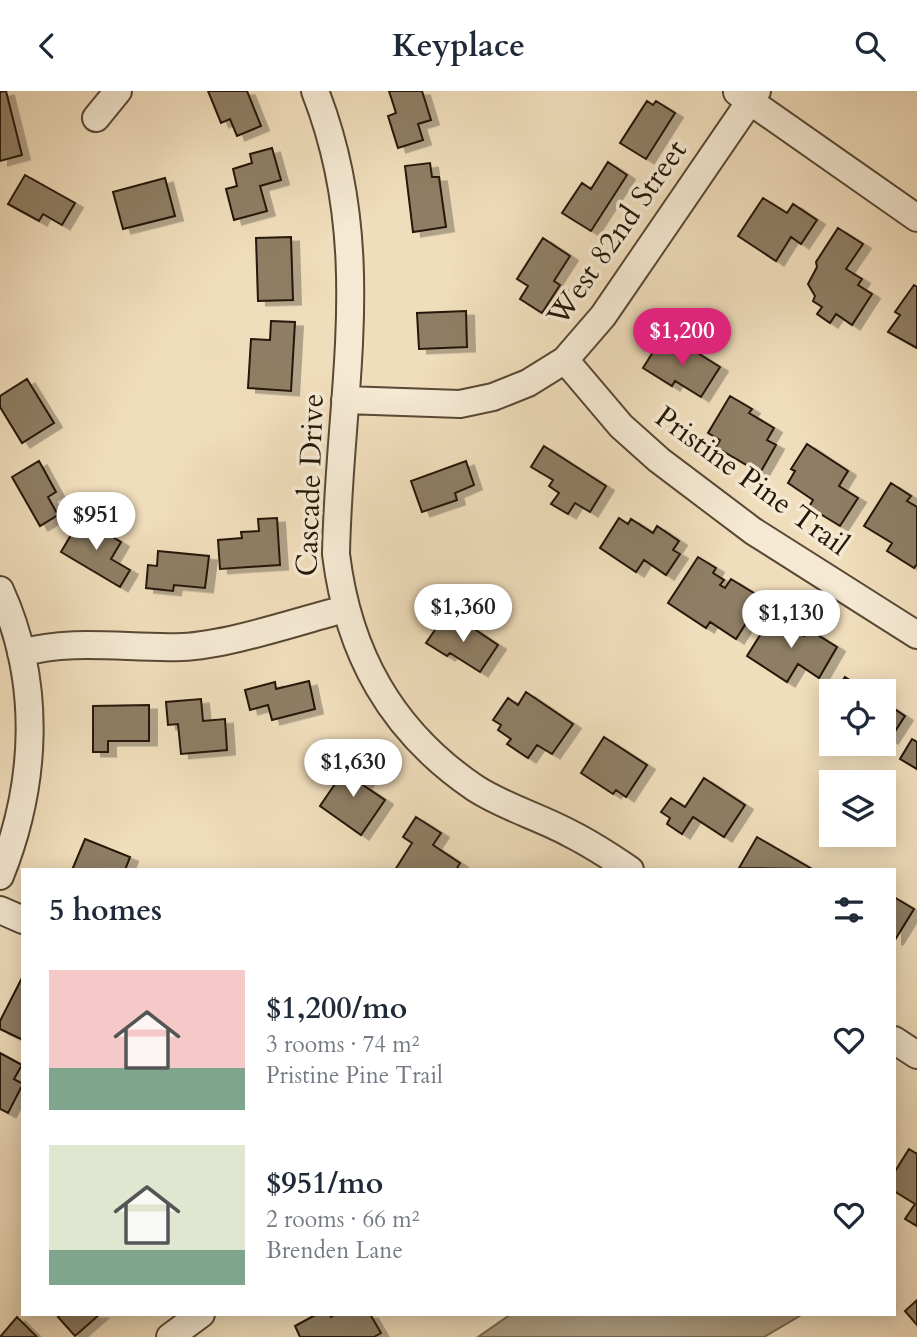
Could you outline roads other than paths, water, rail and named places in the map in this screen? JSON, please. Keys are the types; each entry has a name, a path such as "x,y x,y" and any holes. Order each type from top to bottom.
{"street":[{"path":"96,118 118,91"},
{"name":"Cascade Drive","path":"315,91 337,156 348,211 352,268 336,554 353,638 372,676 400,720 435,757 477,789 571,834 627,868"},
{"path":"747,94 917,218"},
{"name":"West 82nd Street","path":"345,400 460,404 493,397 528,383 565,360 603,316 747,94"},
{"name":"Pristine Pine Trail","path":"565,360 621,426 659,460 753,531 917,635"},
{"path":"0,590 11,614 21,653 31,722 28,777 19,823 0,877"},
{"path":"21,653 45,646 78,644 184,647 345,609"},
{"path":"0,910 21,919"},
{"path":"896,1041 917,1055"},
{"path":"170,1337 198,1316"}]}
